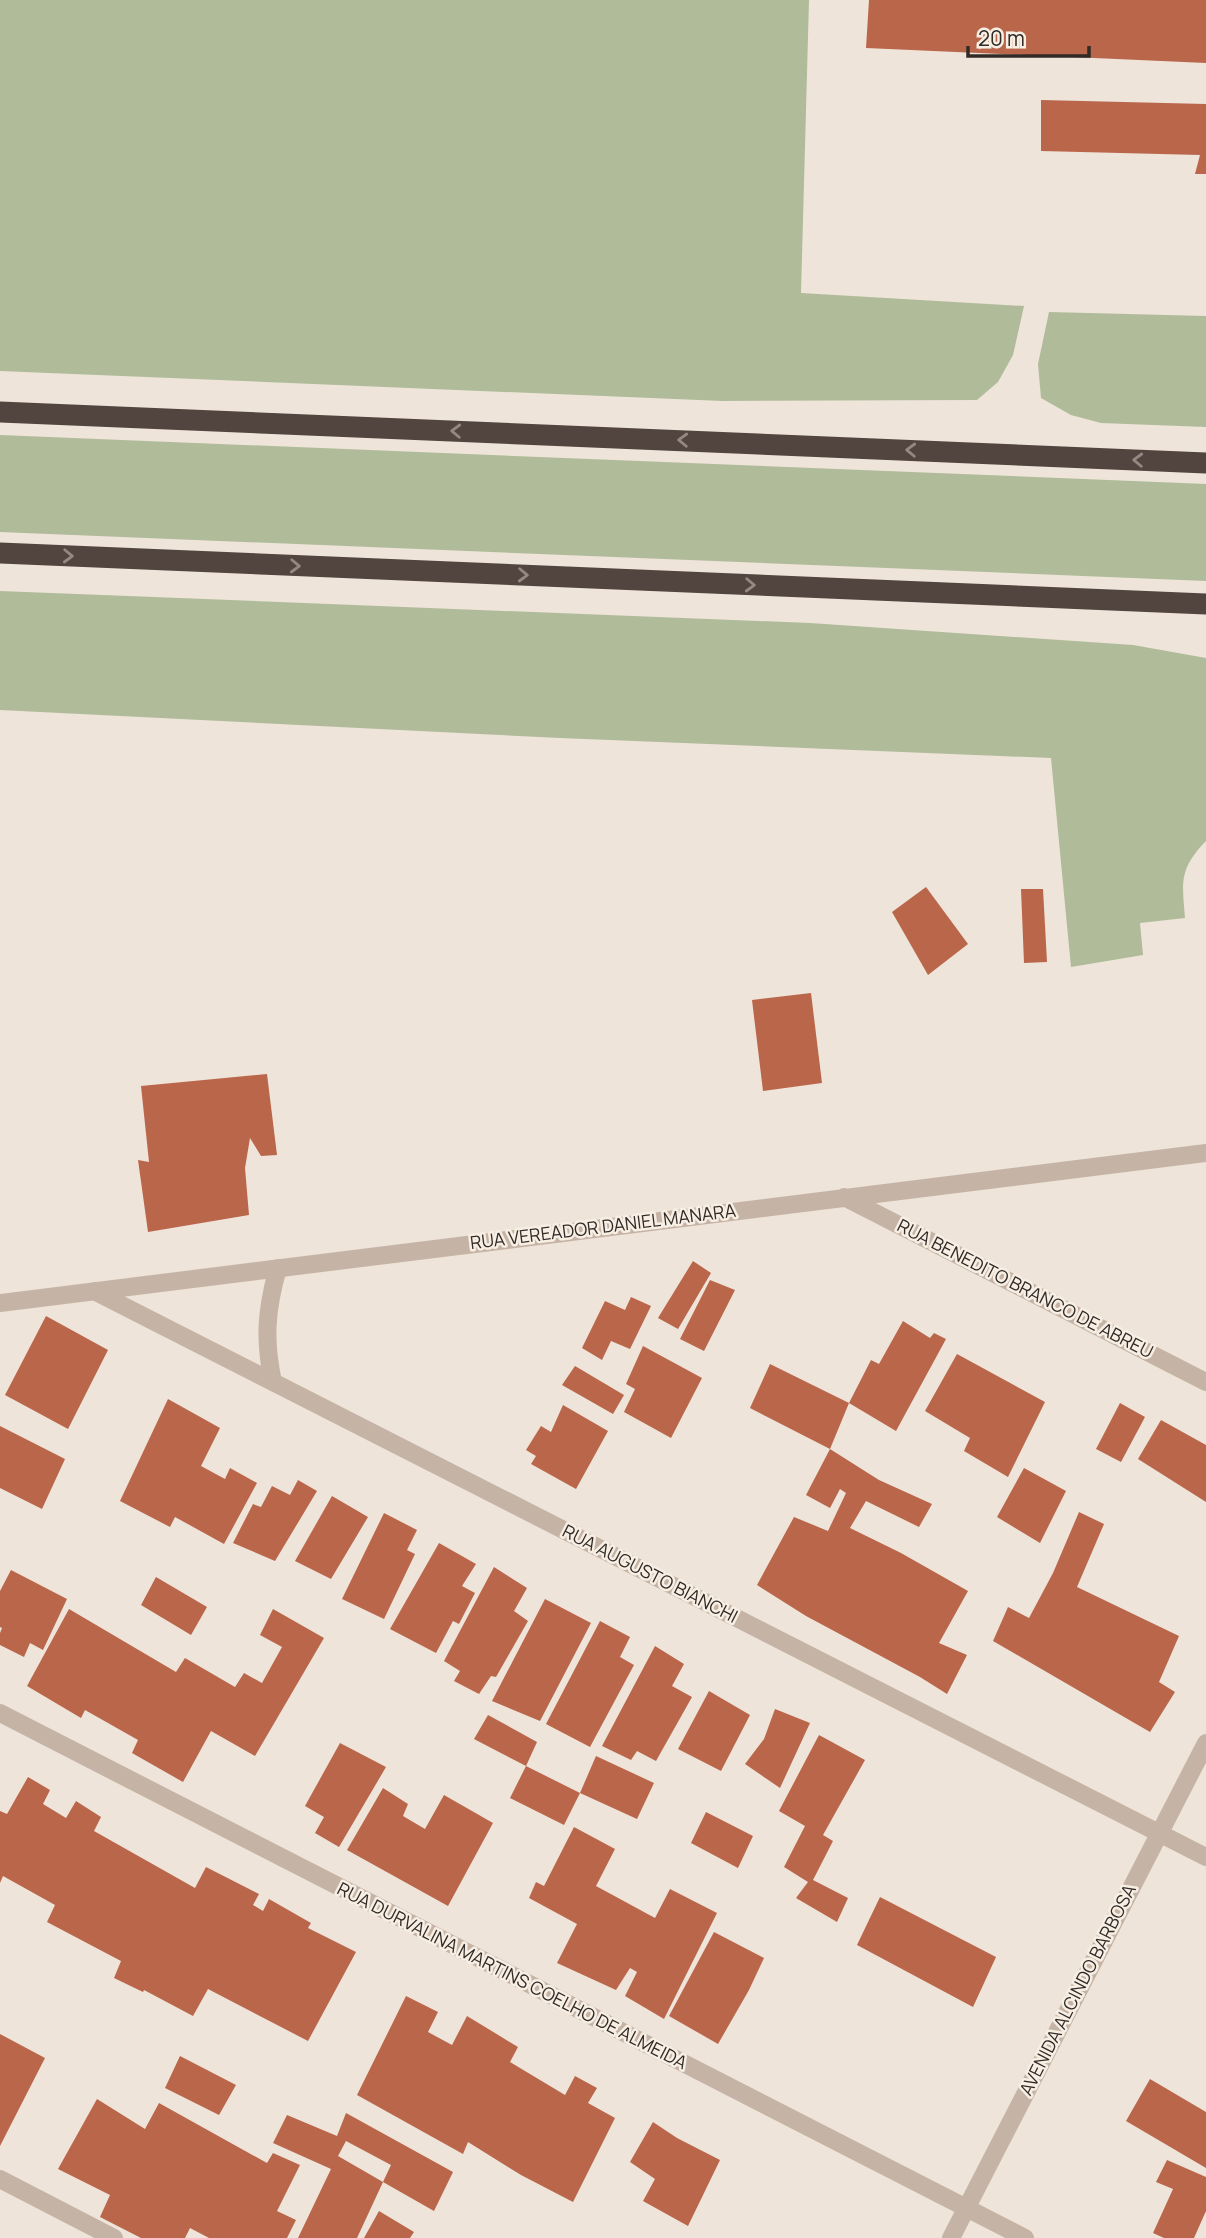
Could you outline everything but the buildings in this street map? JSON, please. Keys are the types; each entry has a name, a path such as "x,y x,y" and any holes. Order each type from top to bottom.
{"highway":[{"path":"0,412 1206,463"},
{"path":"0,554 1206,604"}],"street":[{"name":"RUA VEREADOR DANIEL MANARA","path":"0,1303 1206,1153"},
{"name":"RUA BENEDITO BRANCO DE ABREU","path":"844,1197 1206,1382"},
{"path":"273,1382 267,1354 266,1324 278,1268"},
{"name":"RUA AUGUSTO BIANCHI","path":"94,1291 1206,1857"},
{"name":"RUA DURVALINA MARTINS COELHO DE ALMEIDA","path":"0,1713 1025,2238"},
{"name":"AVENIDA ALCINDO BARBOSA","path":"951,2238 1206,1743"},
{"path":"0,2179 114,2238"}],"green space":[{"path":"0,0 809,0 801,293 1024,306 1013,355 998,382 977,400 723,401 0,371"},
{"path":"1049,312 1206,316 1206,427 1101,423 1071,415 1041,398 1038,364"},
{"path":"0,435 1206,484 1206,581 0,532"},
{"path":"0,591 810,623 1133,645 1206,658 1206,841 1191,860 1184,876 1185,918 1140,923 1143,955 1071,967 1051,758 560,738 0,710"}]}
